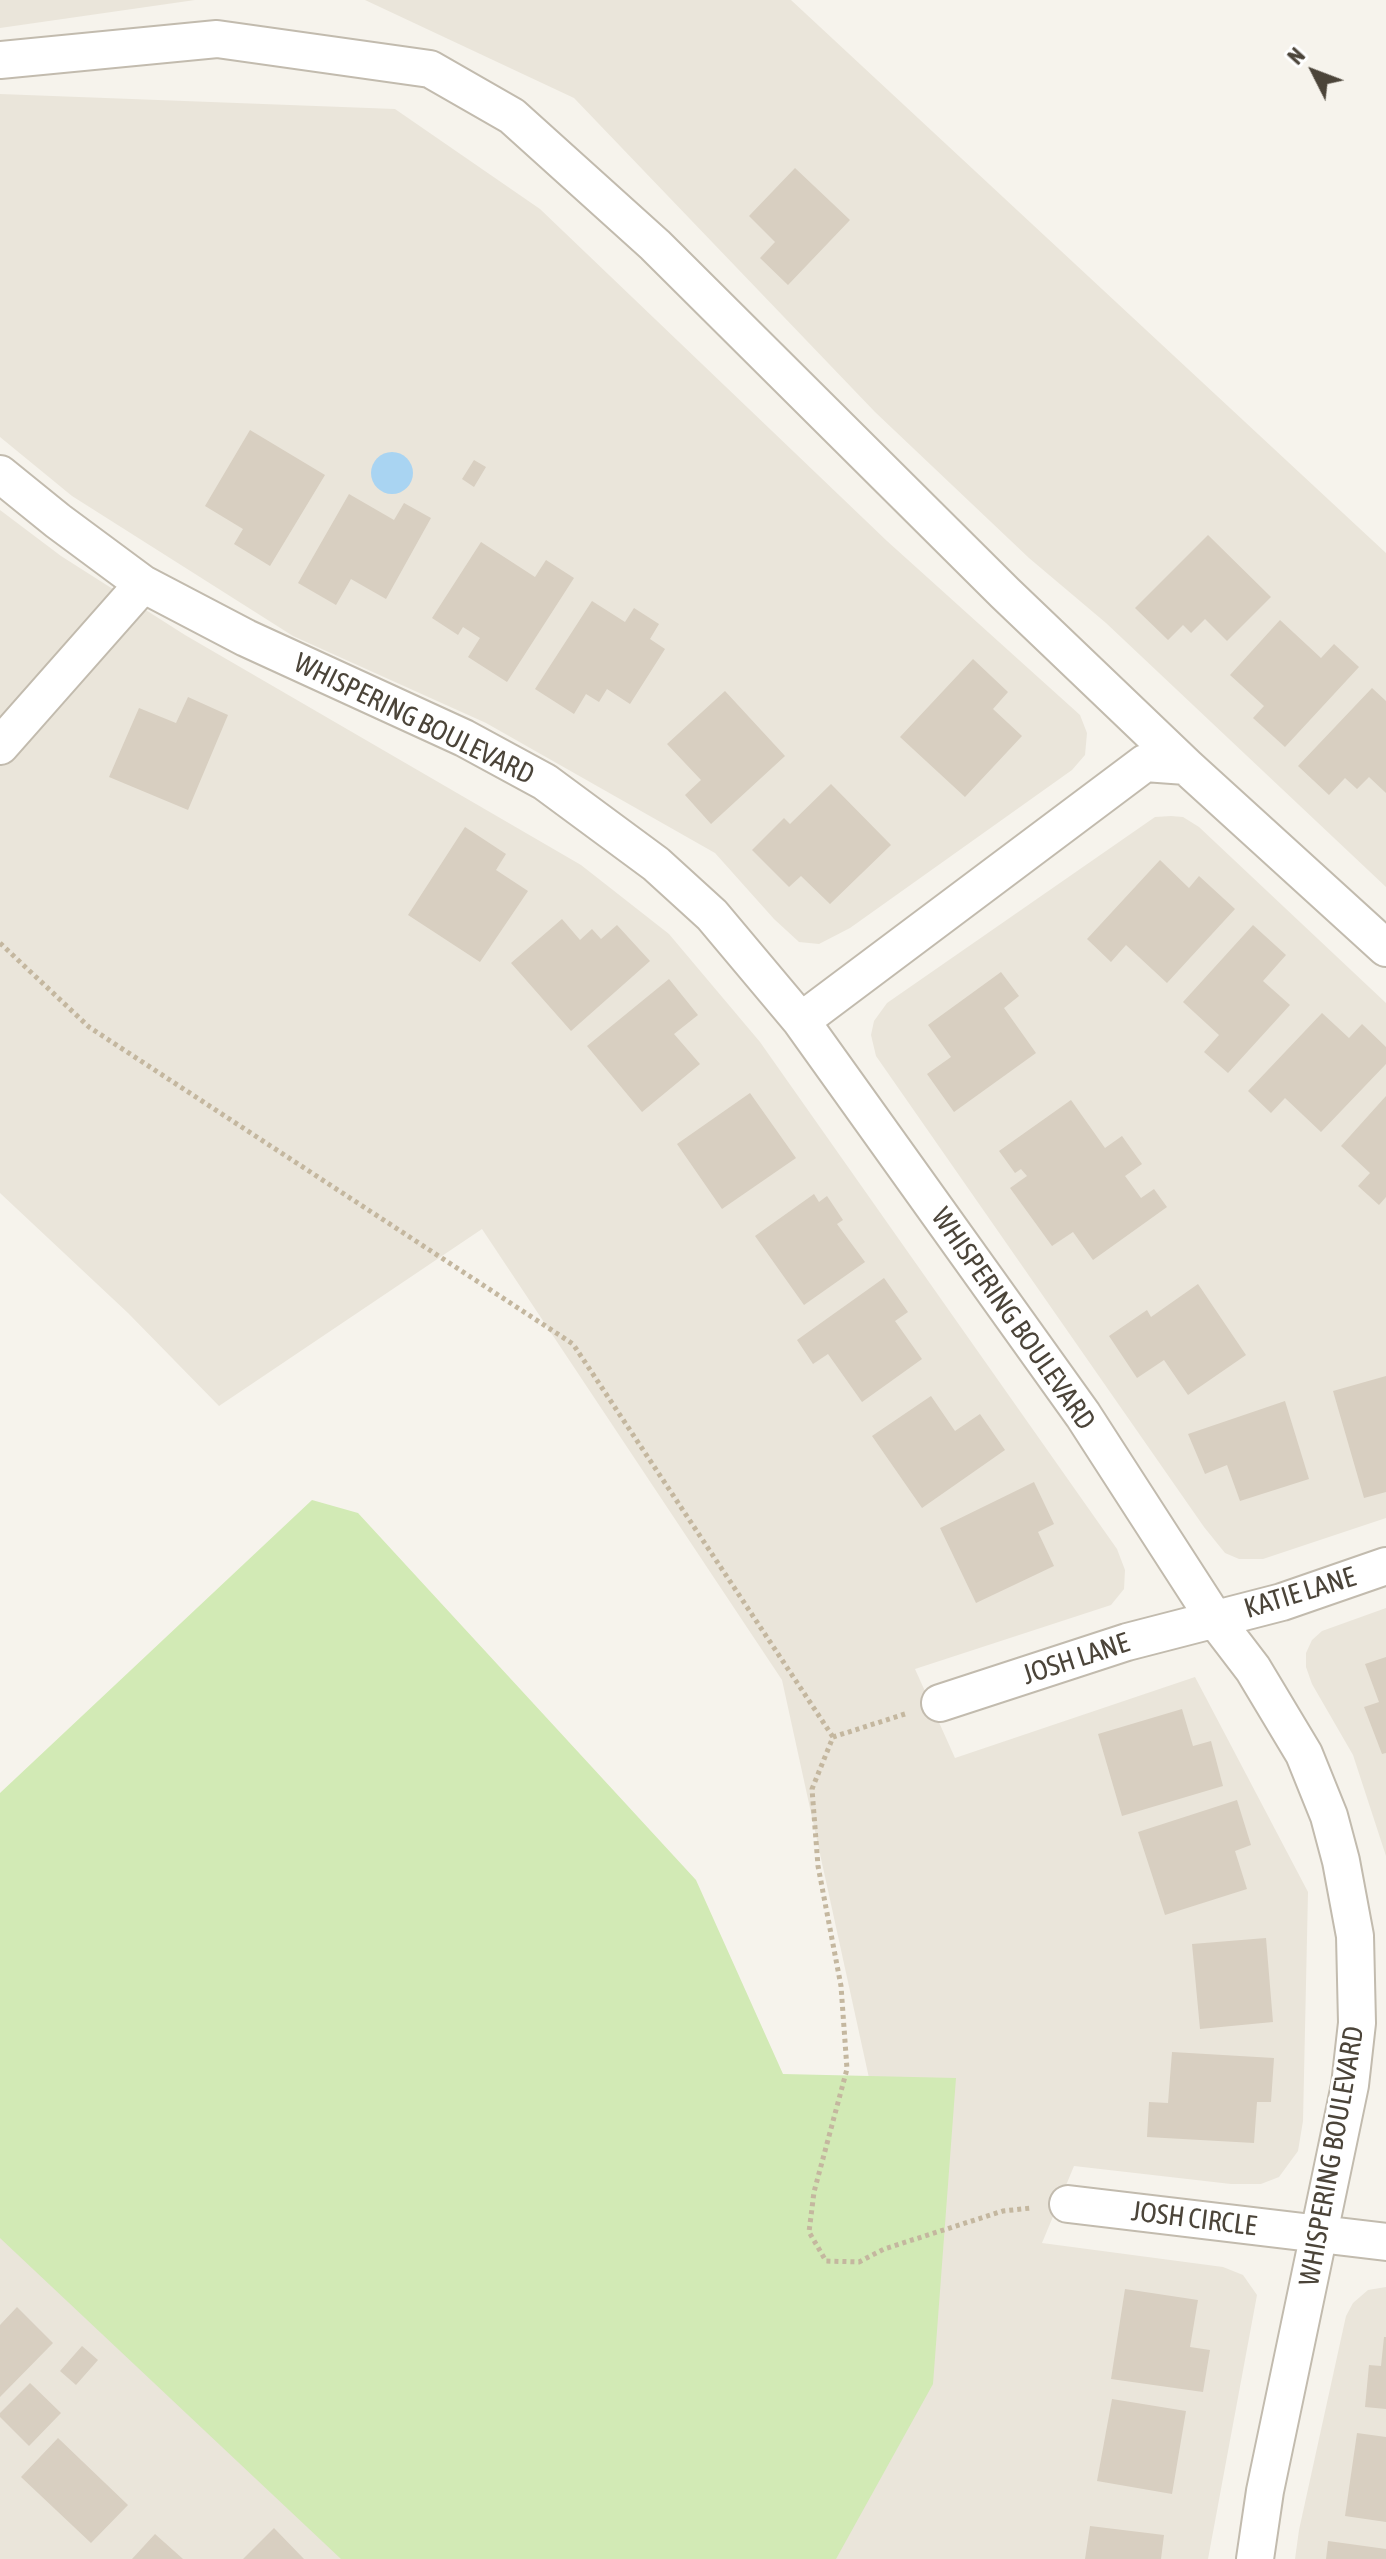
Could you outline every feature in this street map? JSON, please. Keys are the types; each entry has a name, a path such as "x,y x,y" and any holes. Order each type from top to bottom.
{"street":[{"path":"0,60 217,39 430,69 512,116 655,245 972,561 1186,766 1386,948"},
{"name":"WHISPERING BOULEVARD","path":"0,474 143,584 238,634 464,738 545,782 656,864 712,915 801,1021 1083,1415 1214,1618 1253,1669 1304,1754 1329,1816 1355,1936 1357,2023 1353,2063 1265,2491 1255,2559"},
{"path":"0,746 143,584"},
{"path":"801,1021 1145,763 1186,766"},
{"name":"KATIE LANE","path":"1214,1618 1282,1602 1386,1566"},
{"name":"JOSH LANE","path":"940,1703 1127,1642 1214,1618"},
{"name":"JOSH CIRCLE","path":"1068,2204 1386,2242"}],"path":[{"path":"0,943 89,1027 573,1344 833,1737"},
{"path":"833,1737 940,1703"},
{"path":"833,1737 812,1789 818,1866 841,1986 847,2069 814,2192 809,2232 826,2261 859,2262 884,2249 1003,2211 1068,2204"}],"shaded area":[{"path":"0,0 195,0 0,28"},
{"path":"365,0 791,0 1386,553 1386,887 1106,623 1029,558 875,412 574,98"},
{"path":"0,94 395,109 540,209 887,541 1080,715 1087,733 1085,755 1072,770 850,928 819,944 799,942 715,853 486,723 293,636 72,496 0,437"},
{"path":"0,510 61,556 185,635 581,865 669,934 760,1042 1117,1549 1125,1570 1124,1589 1111,1605 915,1669 955,1758 1195,1677 1308,1892 1303,2121 1298,2151 1279,2177 1261,2184 1231,2184 1074,2166 1042,2243 1223,2267 1243,2275 1257,2295 1208,2559 790,2559 902,2229 782,1680 482,1229 219,1406 128,1313 0,1193"},
{"path":"1155,817 1183,817 1199,827 1386,1003 1386,1518 1263,1559 1239,1559 1225,1553 1204,1527 876,1056 871,1035 874,1021 887,1003"},
{"path":"1386,1608 1386,1856 1353,1755 1312,1684 1306,1667 1306,1653 1312,1640 1322,1631"},
{"path":"0,2219 378,2559 0,2559"},
{"path":"1386,2287 1386,2559 1295,2559 1346,2316 1353,2303 1368,2290"}],"green space":[{"path":"312,1500 358,1513 696,1880 783,2074 956,2078 933,2384 836,2559 341,2559 0,2238 0,1793"}],"water":[{"path":"392,452 407,458 413,473 407,488 392,494 377,488 371,473 377,458"}],"building":[{"path":"795,168 850,220 788,285 760,258 775,242 749,216"},
{"path":"250,430 325,475 270,566 234,544 243,529 205,506"},
{"path":"474,460 486,467 474,487 462,479"},
{"path":"349,494 394,520 404,503 431,518 386,599 351,579 336,605 298,583"},
{"path":"1208,535 1271,597 1227,641 1205,619 1191,633 1183,625 1168,640 1135,608"},
{"path":"481,542 535,577 546,560 574,578 507,682 468,657 480,638 463,627 458,635 432,618"},
{"path":"592,601 625,622 634,608 659,624 650,639 665,649 630,704 607,689 599,702 586,694 574,714 535,689"},
{"path":"1280,620 1321,658 1334,644 1359,667 1285,747 1253,718 1264,706 1230,675"},
{"path":"973,659 1008,692 993,709 1022,736 965,797 900,737"},
{"path":"1372,688 1386,701 1386,793 1369,777 1357,789 1345,778 1329,795 1298,766"},
{"path":"725,691 785,756 711,824 685,795 701,780 667,744"},
{"path":"188,697 228,715 188,810 109,777 139,708 176,723"},
{"path":"831,784 891,845 830,904 801,876 789,887 752,850 784,818 790,824"},
{"path":"465,827 506,854 496,870 528,891 480,962 408,915"},
{"path":"1160,860 1189,888 1199,876 1235,909 1167,983 1126,945 1111,962 1087,939"},
{"path":"562,919 580,940 592,929 601,939 617,925 650,961 571,1031 511,963"},
{"path":"1253,925 1286,955 1263,981 1290,1005 1228,1073 1204,1052 1219,1035 1183,1002"},
{"path":"1001,972 1019,996 1004,1008 1036,1053 954,1112 927,1074 951,1057 928,1025"},
{"path":"669,979 698,1015 674,1034 700,1064 642,1112 587,1046"},
{"path":"1322,1013 1349,1038 1362,1024 1386,1047 1386,1064 1321,1132 1285,1098 1271,1113 1248,1091"},
{"path":"750,1093 796,1158 722,1209 677,1144"},
{"path":"1386,1096 1386,1197 1379,1205 1358,1186 1370,1173 1341,1146"},
{"path":"1071,1100 1105,1148 1122,1136 1142,1164 1125,1176 1141,1198 1154,1189 1167,1207 1093,1260 1073,1232 1052,1246 1010,1188 1027,1176 1021,1169 1015,1173 999,1151"},
{"path":"814,1194 819,1202 827,1196 843,1220 837,1224 865,1262 804,1305 755,1236"},
{"path":"884,1278 908,1312 895,1321 922,1359 862,1402 828,1354 813,1364 797,1340"},
{"path":"1198,1284 1246,1355 1188,1395 1164,1360 1137,1378 1109,1336 1147,1310 1151,1317"},
{"path":"1386,1376 1386,1492 1364,1498 1333,1391"},
{"path":"931,1396 955,1431 980,1414 1005,1450 922,1508 872,1436"},
{"path":"1285,1401 1309,1479 1240,1501 1227,1465 1205,1474 1188,1434"},
{"path":"1034,1482 1054,1524 1038,1532 1054,1566 976,1603 940,1528"},
{"path":"1386,1657 1386,1753 1382,1754 1364,1707 1379,1702 1365,1664"},
{"path":"1182,1709 1193,1746 1211,1741 1223,1786 1122,1816 1098,1734"},
{"path":"1237,1800 1251,1845 1235,1851 1247,1889 1165,1915 1138,1832"},
{"path":"1266,1938 1273,2022 1200,2029 1192,1944"},
{"path":"1172,2052 1274,2058 1271,2102 1257,2102 1254,2143 1147,2137 1149,2102 1168,2103"},
{"path":"1125,2289 1198,2300 1190,2347 1210,2350 1203,2392 1111,2379"},
{"path":"17,2307 53,2343 0,2397 0,2325"},
{"path":"1384,2337 1386,2409 1365,2407 1369,2365 1381,2366"},
{"path":"82,2346 98,2360 76,2385 60,2371"},
{"path":"30,2383 61,2413 29,2446 0,2417 0,2413"},
{"path":"1112,2399 1186,2411 1172,2494 1097,2481"},
{"path":"1357,2433 1386,2437 1386,2522 1345,2516"},
{"path":"58,2438 128,2505 91,2543 21,2477"},
{"path":"1090,2526 1164,2535 1161,2559 1085,2559"},
{"path":"274,2528 304,2559 243,2559"},
{"path":"155,2534 183,2559 132,2559"},
{"path":"1328,2541 1386,2549 1386,2559 1326,2559"}]}
